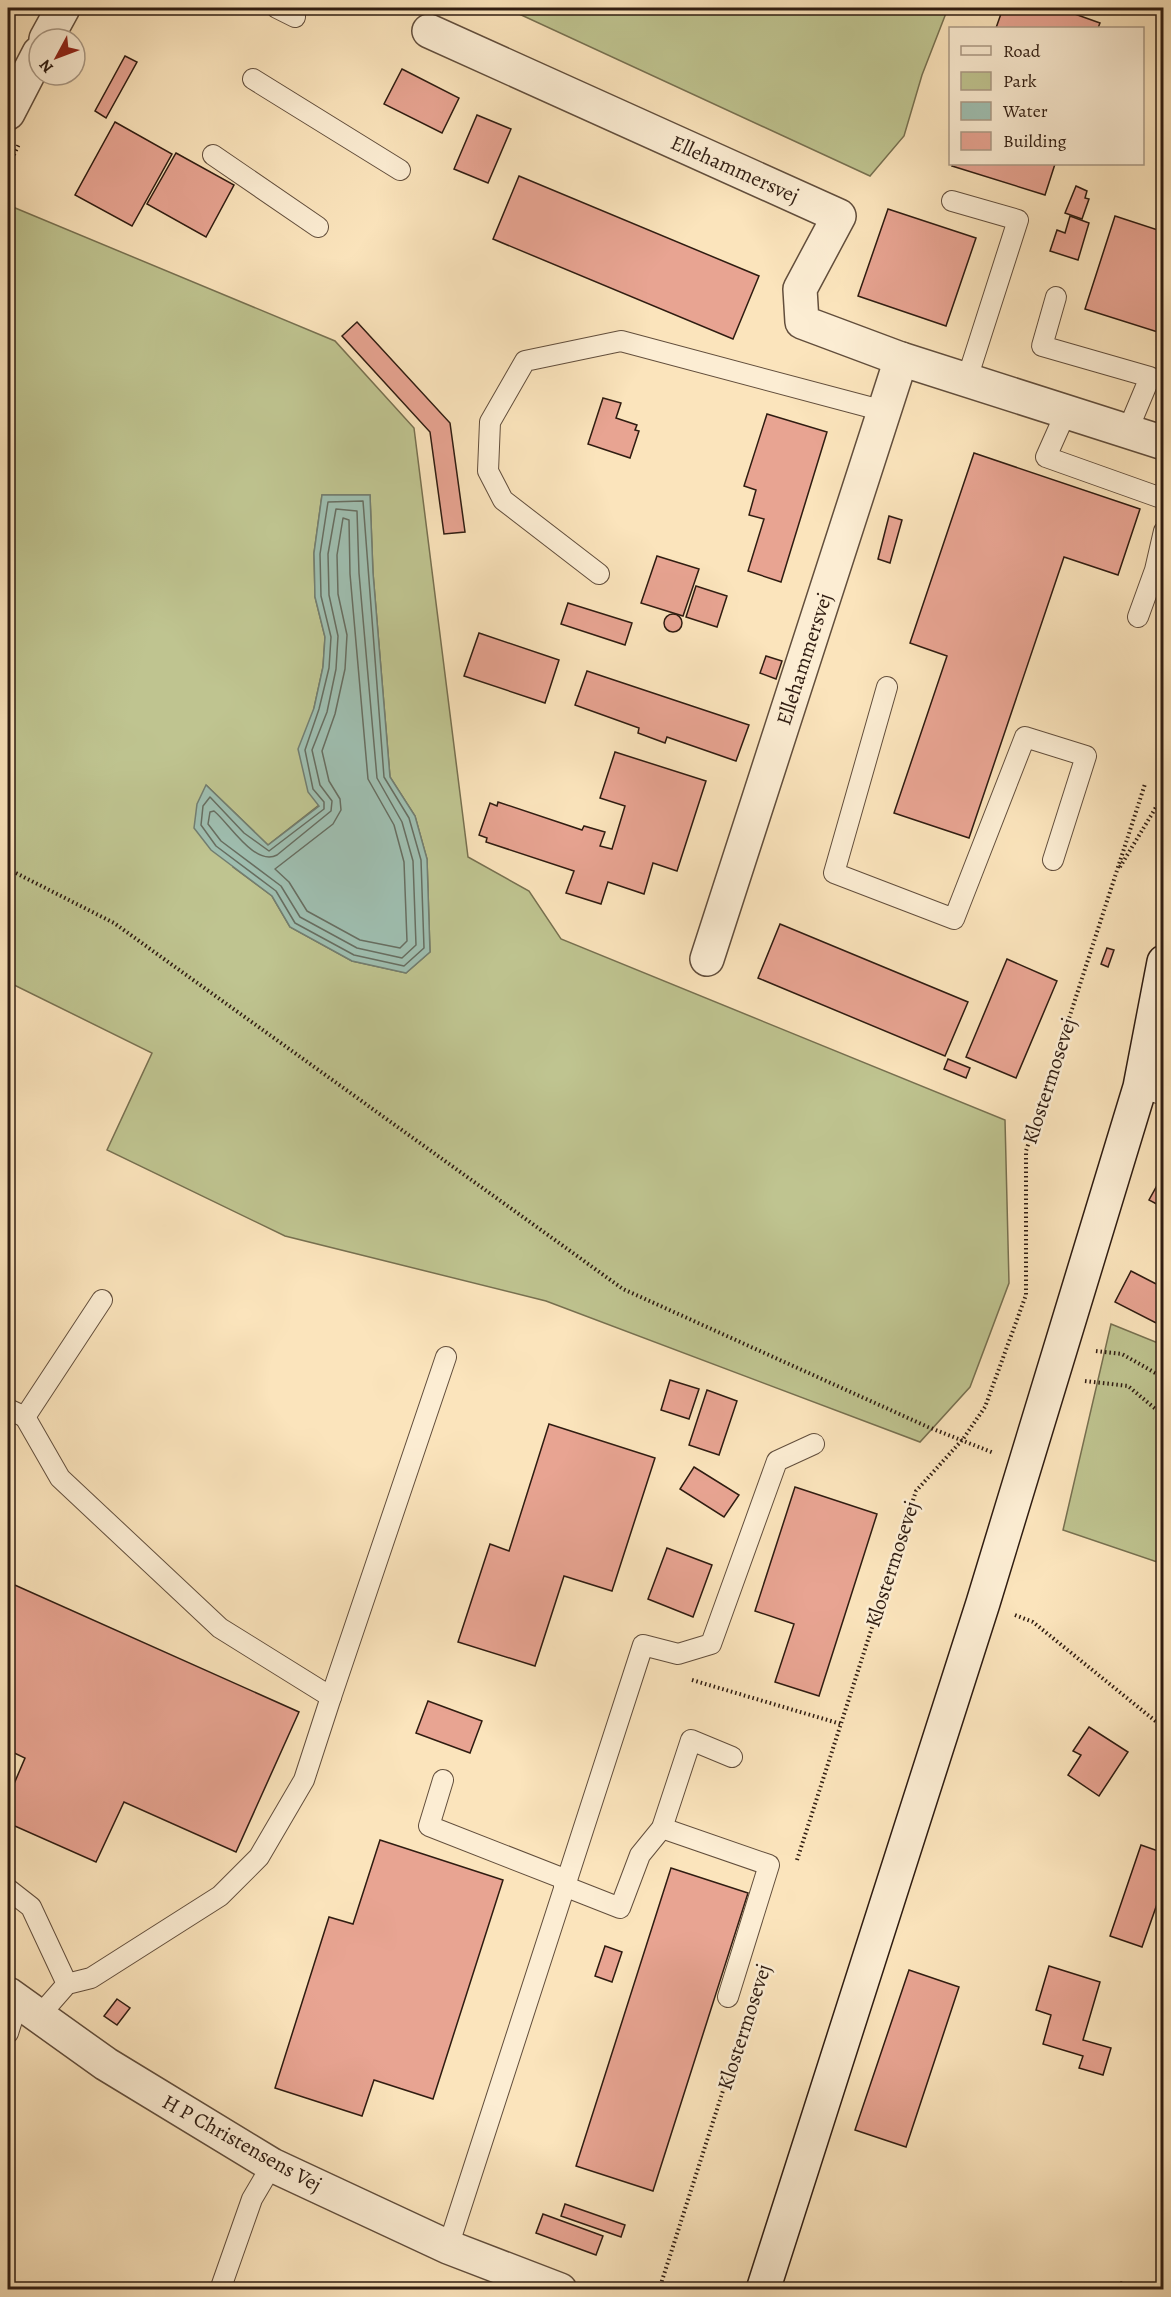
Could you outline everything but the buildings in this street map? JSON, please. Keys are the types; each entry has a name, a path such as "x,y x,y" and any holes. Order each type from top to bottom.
{"street":[{"path":"53,27 63,8"},
{"name":"Ellehammersvej","path":"429,31 839,216 800,289 802,322 901,359 1164,443"},
{"path":"8,113 27,76"},
{"name":"Ellehammersvej","path":"707,959 901,359"},
{"path":"763,2289 983,1603 1061,1346 1152,1091 1164,962"},
{"name":"H P Christensens Vej","path":"21,2004 106,2064 272,2164 448,2247 560,2289"}],"lane":[{"path":"277,8 295,17"},
{"path":"253,79 400,170"},
{"path":"213,155 318,227"},
{"path":"952,201 1018,220 967,379"},
{"path":"1056,297 1042,346 1150,377 1127,432"},
{"path":"599,574 503,500 488,471 490,422 525,361 621,341 884,411"},
{"path":"1066,412 1046,457 1164,499"},
{"path":"1138,617 1155,570 1164,531"},
{"path":"887,687 834,873 954,919 1025,737 1086,756 1053,860"},
{"path":"102,1300 16,1413 60,1478 220,1628 331,1697"},
{"path":"8,2033 21,2004 67,1984 91,1978 220,1896 259,1857 304,1780 446,1357"},
{"path":"448,2247 642,1645 678,1654 711,1644 777,1461 814,1444"},
{"path":"443,1780 429,1826 620,1908 639,1855 662,1828 691,1740 732,1757"},
{"path":"662,1828 769,1865 728,1997"},
{"path":"8,1889 31,1907 67,1984"},
{"path":"220,2289 252,2199 272,2164"}],"path":[{"path":"1158,746 1164,730"},
{"name":"Klostermosevej","path":"794,1871 916,1491 963,1439 985,1407 1026,1295 1026,1151 1145,784"},
{"path":"1115,876 1164,794"},
{"path":"8,869 114,923 623,1288 928,1427 963,1439 1025,1467"},
{"path":"1061,1346 1122,1354 1164,1378"},
{"path":"1052,1377 1128,1386 1164,1416"},
{"path":"983,1603 1034,1622 1164,1728"},
{"path":"636,1664 841,1724"},
{"name":"Klostermosevej","path":"659,2289 747,2018"}],"green space":[{"path":"506,8 948,8 922,75 904,136 870,176"},
{"path":"8,205 335,341 414,428 468,857 529,891 561,939 1005,1120 1009,1283 970,1387 920,1442 546,1301 285,1236 107,1150 152,1053 8,982","holes":["322,495 370,495 373,573 390,777 415,816 427,859 430,952 406,973 352,961 290,927 272,896 233,867 206,785 268,845 319,805 314,708 323,667 325,637 315,597 314,553"]},
{"path":"1111,1324 1163,1345 1163,1564 1063,1530"}],"water":[{"path":"322,495 370,495 373,573 390,777 415,816 427,859 430,952 406,973 352,961 290,927 272,896 211,850 194,828 197,804 206,785 268,845 319,806 308,792 298,749 314,708 323,667 325,637 315,597 314,553"}]}
